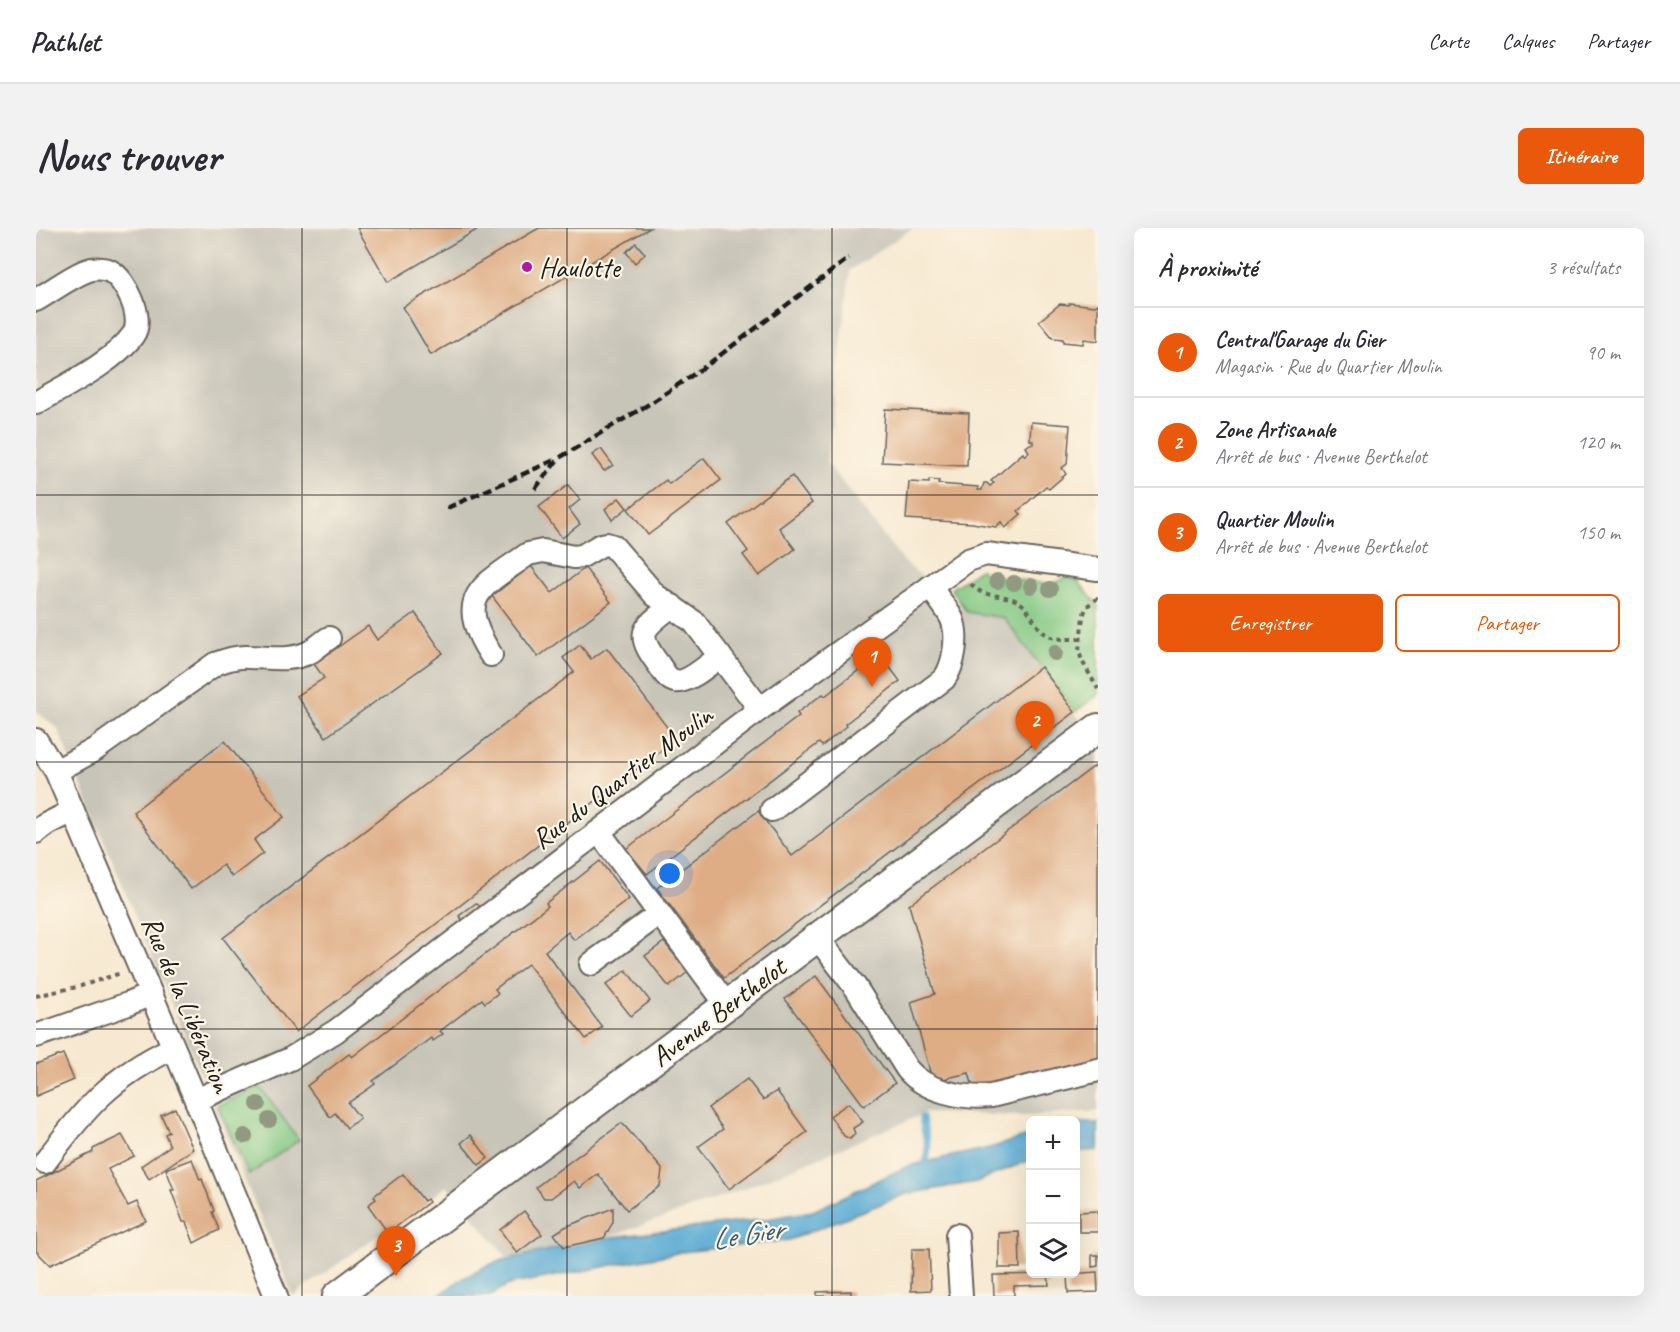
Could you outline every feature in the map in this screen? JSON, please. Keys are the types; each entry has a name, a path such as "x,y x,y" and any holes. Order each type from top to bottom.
{"main road":[{"name":"Avenue Berthelot","path":"337,1296 1098,728"}],"street":[{"path":"36,300 93,269 109,270 119,278 139,319 135,333 117,352 84,375 36,403"},
{"path":"491,655 474,626 475,599 483,586 528,554 536,551 574,557 582,556 607,544 613,546 655,595 694,622 760,709"},
{"name":"Rue du Quartier Moulin","path":"196,1100 290,1059 336,1031 760,709 958,567 975,557 986,554 1098,569"},
{"path":"772,810 944,680 950,671 954,651 954,631 952,620 930,587"},
{"path":"672,606 652,621 646,628 644,636 647,650 668,677 675,682 682,681 720,656"},
{"path":"56,771 96,749 215,664 246,656 283,658 297,656 309,652 329,638"},
{"name":"Rue de la Libération","path":"36,740 56,771 196,1100 276,1296"},
{"path":"39,828 73,811"},
{"path":"599,832 727,1005"},
{"path":"591,964 659,914"},
{"path":"818,938 856,988 907,1069 915,1079 926,1085 963,1095 983,1097 1098,1070"},
{"path":"36,1036 151,994"},
{"path":"45,1162 87,1107 110,1086 132,1070 173,1048"},
{"path":"957,1235 961,1296"}],"path":[{"path":"958,567 977,591 988,596 1011,598 1022,603 1046,634 1057,638 1080,639"},
{"path":"1098,598 1085,610 1079,651 1098,689"},
{"path":"36,996 81,986 139,966"}],"shaded area":[{"path":"36,228 913,228 850,270 827,463 904,562 967,612 1004,618 1098,744 1098,1111 1027,1116 926,1113 728,1195 617,1234 508,1258 447,1186 293,1296 57,727 36,712"}],"green space":[{"path":"980,569 987,575 1051,585 1067,577 1078,581 1098,606 1098,695 1075,712 1004,618 967,612 951,589"},
{"path":"260,1087 299,1140 249,1175 218,1106"}],"water":[{"path":"1080,1123 1098,1123 1098,1150 1080,1152"},
{"name":"Le Gier","path":"1026,1136 1026,1162 976,1182 906,1194 789,1240 682,1252 508,1285 489,1296 438,1296 486,1266 503,1260 604,1238 767,1219 813,1211 908,1166 993,1147"}],"building":[{"path":"357,228 480,228 388,282"},
{"name":"Haulotte","path":"539,228 650,228 431,355 403,307"},
{"path":"636,243 645,254 635,263 626,252"},
{"path":"1069,303 1095,306 1098,304 1098,341 1084,339 1083,344 1063,342 1063,339 1053,338 1039,321 1060,304 1069,305"},
{"path":"885,409 969,413 967,466 882,462"},
{"path":"1031,422 1070,425 1067,464 1062,468 1066,474 1049,489 1046,486 1018,511 1021,514 1005,528 1001,522 996,527 972,523 906,519 909,482 939,481 938,484 978,487 978,490 982,490 984,483 990,486 994,483 991,481 1023,453 1025,456 1029,452 1026,447 1033,444 1030,440"},
{"path":"601,449 613,465 604,471 592,455"},
{"path":"704,458 721,480 648,535 628,509 666,480 669,484"},
{"path":"792,476 812,503 779,528 795,549 759,576 743,555 748,551 728,524"},
{"path":"568,485 580,500 569,509 580,524 562,538 539,507"},
{"path":"619,498 627,508 612,520 605,509"},
{"path":"531,566 552,593 585,568 611,602 538,657 492,596"},
{"path":"415,613 443,653 326,737 297,696 324,678 314,664 368,626 377,640"},
{"path":"580,645 591,659 607,648 676,739 296,1032 223,938 574,672 563,658"},
{"path":"880,654 900,681 845,724 847,726 822,746 819,743 647,874 626,849 799,716 797,713 823,694 825,696"},
{"path":"1041,667 1075,712 724,978 657,888 758,811 792,856"},
{"path":"225,741 284,817 254,840 263,853 232,877 223,865 191,889 133,812"},
{"path":"1096,765 1098,786 1098,1060 974,1091 969,1073 939,1080 931,1075 911,1002 935,994 909,905"},
{"path":"600,861 629,899 574,940 568,932 545,951 602,1027 586,1039 528,964 495,989 498,993 485,1003 482,999 440,1031 443,1034 433,1041 431,1038 373,1081 375,1084 348,1103 360,1118 347,1128 335,1113 330,1117 307,1086 349,1054 352,1057 548,906 546,903"},
{"path":"476,903 484,911 466,925 459,916"},
{"path":"664,942 688,972 669,987 645,956"},
{"path":"626,970 650,1001 631,1016 606,985"},
{"path":"816,976 895,1083 864,1106 785,999"},
{"path":"63,1054 74,1080 36,1096 36,1064"},
{"path":"747,1079 763,1100 777,1091 807,1132 729,1189 698,1147 723,1129 708,1108"},
{"path":"849,1103 863,1122 853,1128 855,1134 850,1139 844,1136 830,1116"},
{"path":"175,1108 193,1149 149,1179 141,1166 170,1146 165,1134 169,1132 161,1115"},
{"path":"622,1123 662,1169 660,1186 627,1210 598,1174 580,1188 574,1181 551,1198 544,1198 536,1187"},
{"path":"122,1135 134,1156 108,1169 128,1206 137,1202 146,1221 50,1265 36,1251 36,1181"},
{"path":"471,1135 488,1158 479,1165 461,1143"},
{"path":"192,1159 200,1180 202,1179 219,1230 194,1243 186,1222 183,1222 166,1169"},
{"path":"403,1174 424,1201 427,1199 429,1202 388,1233 368,1205 376,1199 374,1196"},
{"path":"613,1208 613,1222 604,1238 564,1247 554,1234 565,1227"},
{"path":"524,1211 542,1234 517,1253 500,1230"},
{"path":"1098,1211 1098,1232 1080,1232 1080,1212"},
{"path":"1019,1232 1020,1268 999,1268 999,1233"},
{"path":"912,1249 929,1249 931,1290 911,1291"},
{"path":"1092,1255 1098,1255 1098,1266 1092,1267"},
{"path":"1097,1272 1098,1292 1068,1293 1067,1278 1080,1278 1080,1273"},
{"path":"1026,1274 1026,1278 1048,1278 1049,1285 1014,1286 1014,1296 994,1296 993,1275"},
{"path":"851,1291 851,1296 817,1296 817,1292"}],"waterway":[{"path":"922,1118 928,1147 925,1171"}],"railway":[{"path":"535,489 559,458 654,401 703,368 849,258"},
{"path":"447,508 557,459"}],"place":[{"name":"Haulotte","path":"527,267"},
{"name":"Central'Garage du Gier","path":"872,687"},
{"name":"Zone Artisanale","path":"1035,751"},
{"name":"Quartier Moulin","path":"396,1276"}]}
